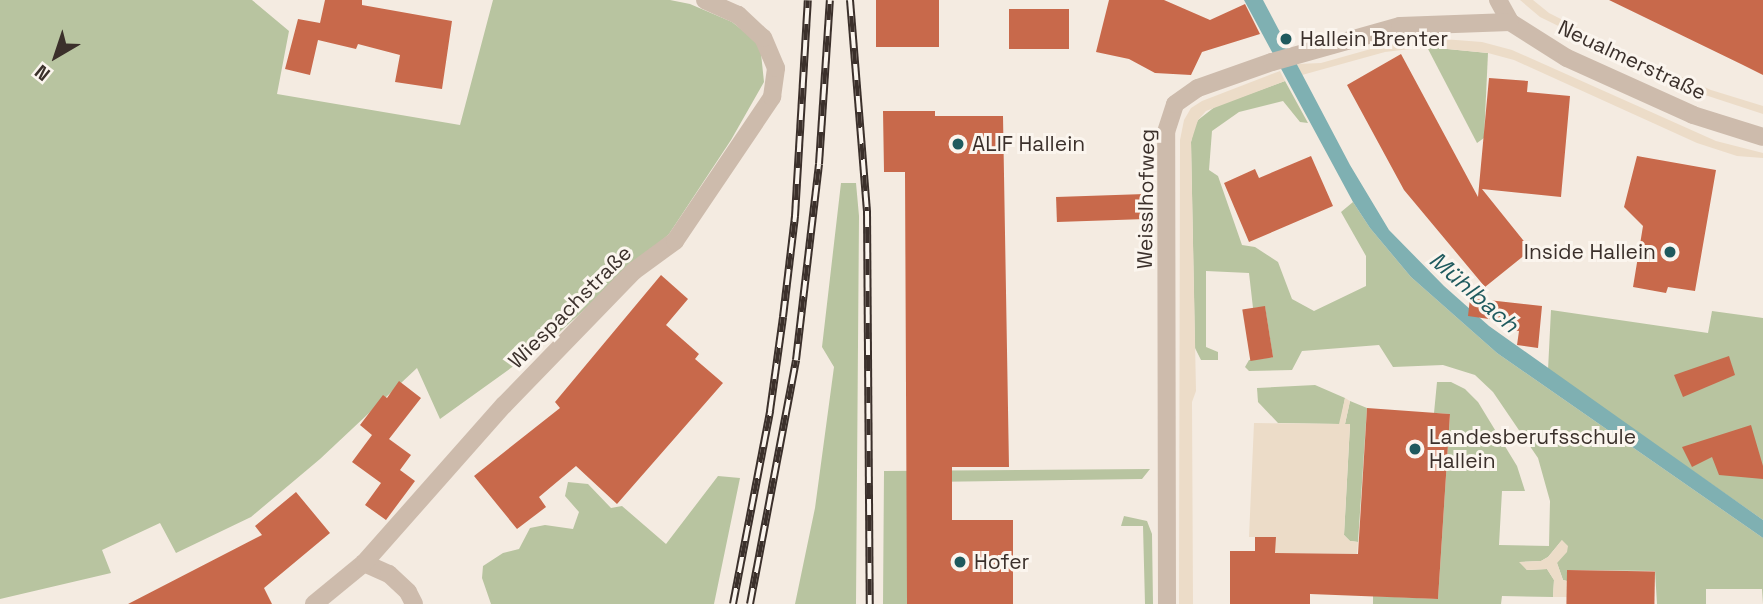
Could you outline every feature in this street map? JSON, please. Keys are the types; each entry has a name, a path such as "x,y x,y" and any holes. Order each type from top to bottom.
{"street":[{"name":"Wiespachstraße","path":"314,604 364,563 513,395 634,271 675,241 772,97 776,68 763,38 738,15 705,0"},
{"name":"Neualmerstraße","path":"1498,0 1510,22 1567,58 1693,115 1763,137"},
{"name":"Weisslhofweg","path":"1167,604 1166,132 1175,104 1198,88 1295,54 1400,26 1510,22"},
{"path":"364,563 389,574 408,592 414,604"}],"green space":[{"path":"0,0 252,0 289,31 277,94 460,125 493,0 670,0 690,4 732,22 760,44 764,82 731,140 669,234 554,337 440,419 417,368 320,459 251,517 176,553 160,523 102,550 111,573 0,599"},
{"path":"1427,47 1488,53 1484,138 1477,143"},
{"path":"1285,81 1308,123 1300,122 1283,101 1239,112 1212,131 1209,170 1218,176 1242,245 1255,247 1278,262 1292,299 1314,311 1366,286 1366,256 1341,212 1353,202 1370,228 1411,277 1497,353 1763,538 1763,604 1762,589 1706,589 1706,604 1657,604 1655,571 1567,570 1567,581 1563,580 1557,563 1562,540 1548,557 1541,561 1520,562 1527,570 1547,569 1554,580 1553,597 1502,596 1501,604 1373,604 1373,596 1438,599 1450,414 1434,413 1437,382 1451,382 1465,389 1478,402 1517,466 1525,491 1502,491 1499,545 1549,546 1550,501 1538,458 1493,392 1475,375 1443,365 1393,367 1379,345 1302,351 1292,370 1249,371 1245,367 1249,360 1273,357 1265,307 1253,308 1249,273 1206,271 1206,347 1218,352 1218,360 1201,360 1195,348 1191,142 1194,128 1198,120 1216,106"},
{"path":"841,183 856,183 859,216 856,604 795,604 815,508 834,367 822,347"},
{"path":"1551,310 1708,333 1712,311 1763,318 1763,520 1548,370"},
{"path":"1315,385 1345,398 1340,424 1278,423 1258,402 1257,388"},
{"path":"1350,401 1367,408 1358,542 1350,541 1344,535 1350,425 1345,424"},
{"path":"1150,469 1142,479 927,482 907,500 907,604 883,604 884,471"},
{"path":"718,476 740,478 714,604 491,604 482,578 483,566 503,553 519,549 530,528 545,525 573,529 579,512 565,496 568,482 588,484 611,508 622,506 666,544"},
{"path":"1124,516 1147,521 1152,534 1153,604 1145,604 1143,526 1121,526"}],"shaded area":[{"path":"1520,0 1533,0 1549,13 1624,51 1711,90 1763,106 1763,114 1702,94 1622,57 1540,17"},
{"path":"1443,39 1482,42 1512,50 1716,141 1763,153 1763,158 1737,156 1697,143 1514,60 1488,53 1427,47 1385,52 1302,75 1297,64 1321,63 1385,45"},
{"path":"1280,71 1285,81 1206,111 1198,120 1191,142 1196,391 1192,402 1193,604 1179,604 1180,140 1184,120 1191,108 1202,101"},
{"path":"1345,398 1350,401 1345,424 1350,424 1344,535 1350,541 1358,542 1357,554 1275,553 1275,537 1249,537 1254,423 1339,424"},
{"path":"1562,540 1568,546 1567,552 1557,563 1563,580 1567,581 1567,597 1553,597 1554,580 1547,569 1527,570 1519,562 1541,561 1548,557"}],"water":[{"path":"1244,0 1263,0 1350,165 1389,230 1444,286 1489,326 1763,520 1763,538 1497,353 1411,277 1370,228 1353,202"}],"building":[{"path":"325,0 362,0 362,5 452,21 442,89 395,82 400,55 358,44 356,49 318,40 310,75 285,69 298,19 320,23"},
{"path":"876,0 939,0 939,47 876,47"},
{"path":"1109,0 1164,0 1210,20 1245,4 1260,34 1202,52 1191,75 1155,73 1129,59 1096,52"},
{"path":"1609,0 1763,0 1763,75 1743,65"},
{"path":"1009,9 1069,9 1069,49 1009,49"},
{"path":"1401,54 1478,197 1489,78 1528,81 1527,92 1570,96 1561,197 1482,189 1531,250 1485,287 1404,190 1347,85"},
{"path":"883,111 935,111 935,116 1003,116 1009,467 952,467 952,520 1013,520 1013,604 907,604 905,172 884,172"},
{"path":"1311,156 1333,206 1249,242 1224,183 1255,169 1259,178"},
{"name":"Inside Hallein","path":"1637,156 1716,170 1695,291 1668,287 1666,293 1633,287 1643,226 1624,207"},
{"path":"1145,194 1146,219 1057,222 1056,197"},
{"path":"661,275 688,299 666,325 699,354 695,359 723,383 617,504 576,466 539,497 546,507 517,529 474,476 560,408 555,402"},
{"path":"1470,298 1542,306 1538,348 1517,345 1519,331 1509,330 1510,322 1468,316"},
{"path":"1265,306 1273,357 1250,361 1242,310"},
{"path":"1729,356 1735,375 1683,397 1674,375"},
{"path":"399,381 421,398 389,439 411,455 400,470 415,481 386,520 365,505 381,483 352,462 372,435 360,425 383,395 387,398"},
{"path":"1367,408 1450,414 1438,599 1310,594 1310,604 1230,604 1230,551 1255,551 1255,537 1276,537 1275,553 1358,554"},
{"path":"1751,425 1763,466 1763,479 1719,475 1712,457 1692,467 1682,447"},
{"path":"296,492 330,533 264,588 272,604 128,604 262,535 255,526"},
{"path":"1567,570 1655,572 1654,604 1566,604"}],"railway":[{"path":"733,604 770,411 783,317 795,216 808,0"},
{"path":"750,604 796,360 819,164 830,0"},
{"path":"850,0 867,211 870,604"}],"place":[{"name":"Hallein Brenter","path":"1286,39"},
{"name":"ALIF Hallein","path":"958,144"},
{"name":"Inside Hallein","path":"1670,252"},
{"name":"Landesberufsschule Hallein","path":"1415,449"},
{"name":"Hofer","path":"960,562"}],"water label":[{"name":"Mühlbach","path":"1474,292"}]}
